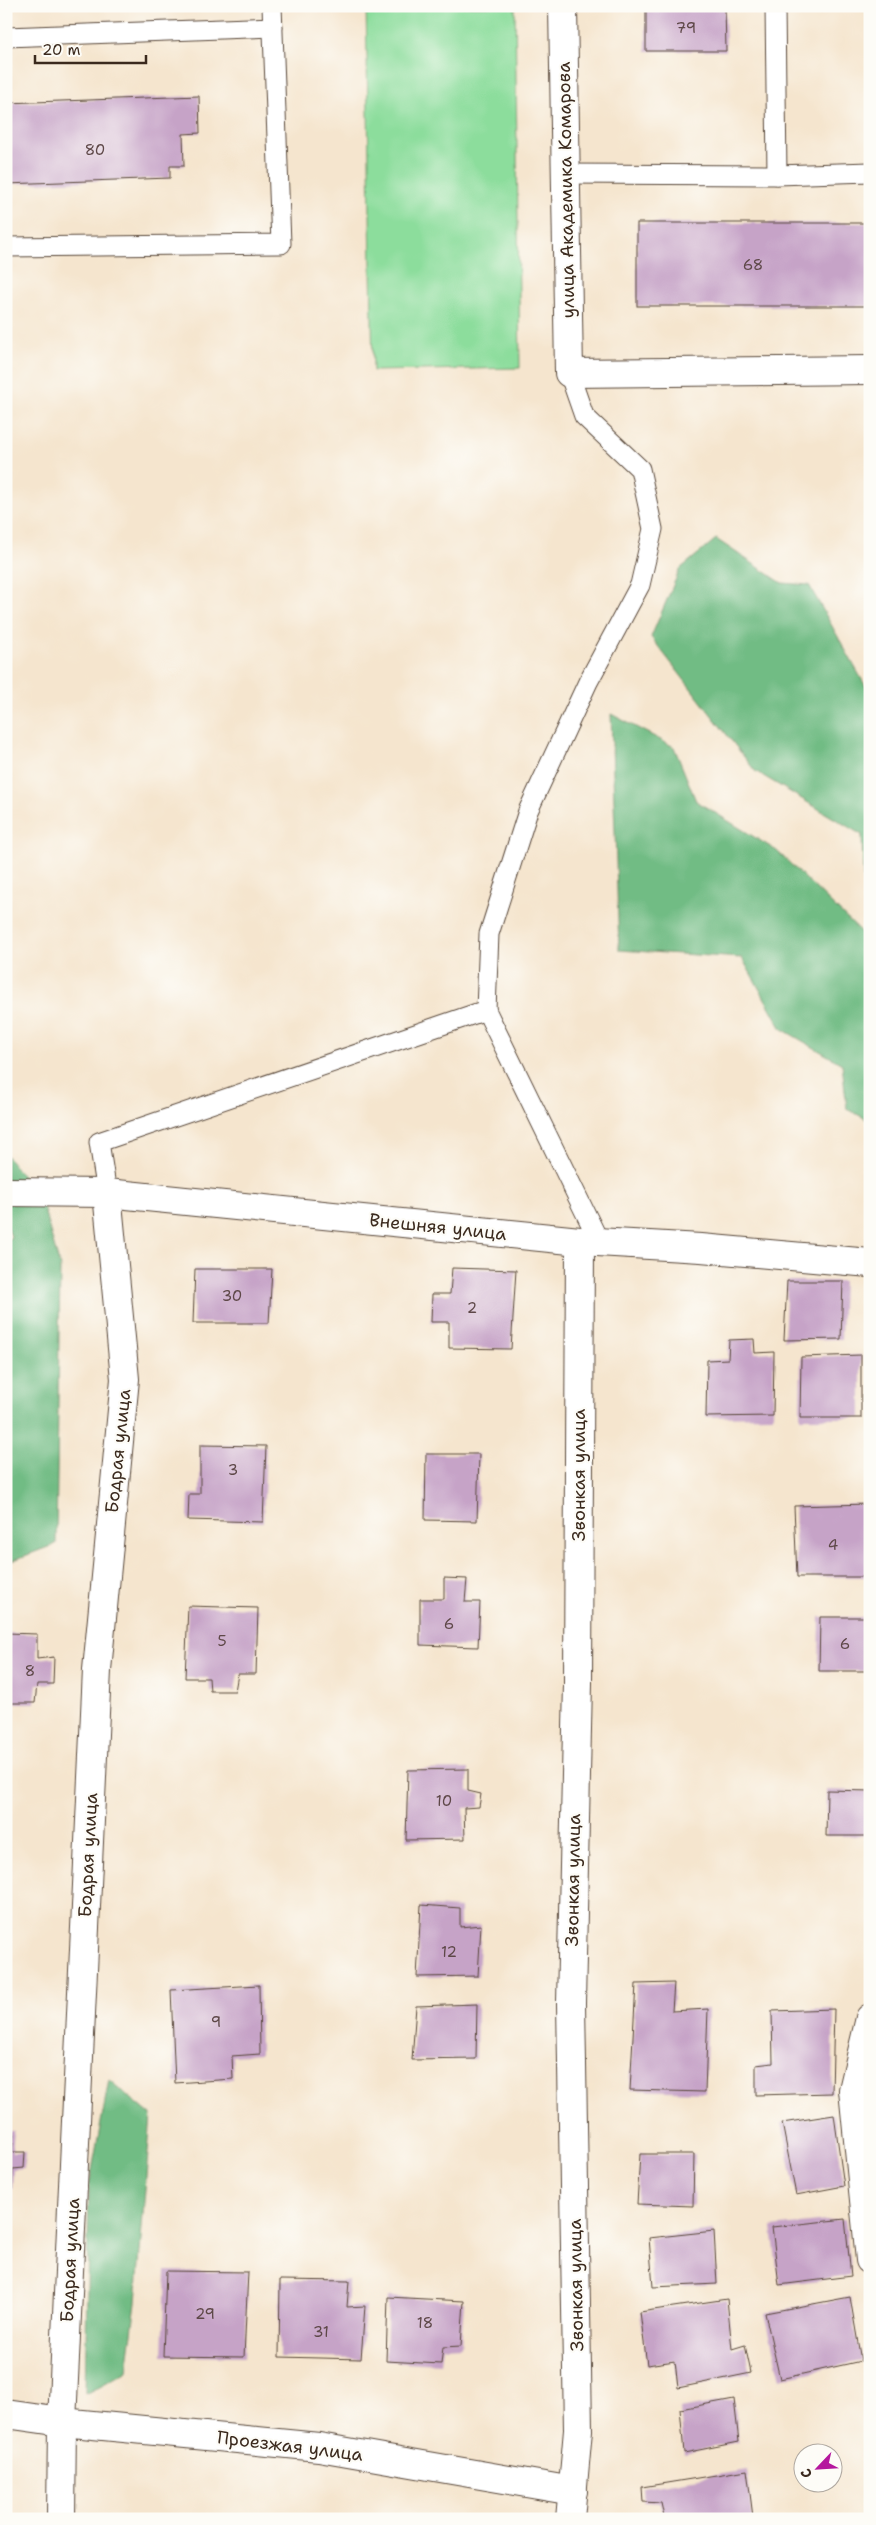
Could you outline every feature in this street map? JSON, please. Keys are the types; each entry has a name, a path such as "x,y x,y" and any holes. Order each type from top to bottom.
{"street":[{"name":"улица Академика Комарова","path":"563,6 569,373"},
{"path":"569,373 870,370"},
{"name":"Внешняя улица","path":"6,1192 107,1193 590,1242 870,1262"},
{"name":"Бодрая улица","path":"61,2519 62,2422 97,1670 125,1379 107,1193"},
{"name":"Звонкая улица","path":"570,2519 578,2430 571,2003 590,1242"},
{"path":"870,2018 853,2090 870,2260"},
{"name":"Проезжая улица","path":"6,2414 62,2422 319,2447 573,2491"}],"lane":[{"path":"6,247 281,244 272,6"},
{"path":"775,6 777,175"},
{"path":"6,37 273,27"},
{"path":"565,174 777,175 870,172"},
{"path":"569,373 584,416 640,470 654,529 640,585 588,682 528,812 489,934 486,1010 590,1242"},
{"path":"107,1193 99,1142 486,1010"}],"green space":[{"path":"366,6 515,6 520,368 373,371"},
{"path":"716,539 782,583 809,585 870,694 870,911 864,907 862,835 755,771 651,637 680,569"},
{"path":"611,714 674,747 696,801 777,851 870,941 870,1121 847,1109 842,1064 782,1029 742,958 619,950"},
{"path":"6,1155 41,1199 60,1267 56,1544 6,1563 6,1241 11,1237 6,1222"},
{"path":"109,2080 151,2115 136,2302 127,2371 85,2394 89,2186"}],"building":[{"path":"646,6 725,6 726,51 646,51"},
{"path":"199,96 200,133 183,134 184,166 170,166 170,178 6,184 6,103"},
{"path":"637,223 870,223 870,306 637,306"},
{"path":"452,1268 516,1270 511,1349 449,1348 449,1322 431,1322 432,1294 450,1294"},
{"path":"195,1269 272,1269 269,1323 193,1323"},
{"path":"787,1281 843,1281 841,1339 784,1340"},
{"path":"754,1339 755,1353 774,1352 773,1416 706,1417 707,1360 728,1359 729,1340"},
{"path":"861,1355 861,1418 800,1418 801,1357"},
{"path":"200,1445 266,1446 263,1522 188,1520 189,1494 200,1494"},
{"path":"426,1454 479,1454 477,1521 425,1520"},
{"path":"868,1504 870,1561 867,1561 866,1577 797,1577 794,1506"},
{"path":"444,1578 467,1579 465,1602 480,1602 478,1647 420,1645 420,1599 444,1599"},
{"path":"188,1606 258,1608 256,1674 238,1674 235,1691 210,1691 209,1678 185,1678"},
{"path":"820,1617 870,1617 870,1671 819,1671"},
{"path":"6,1633 37,1634 37,1659 54,1657 53,1684 37,1684 35,1703 6,1703"},
{"path":"468,1769 468,1791 481,1794 479,1807 464,1808 465,1839 406,1840 408,1770"},
{"path":"827,1790 870,1791 870,1836 826,1836"},
{"path":"421,1905 460,1908 460,1927 481,1925 478,1976 417,1977"},
{"path":"674,1983 672,2011 708,2009 705,2092 630,2090 636,1984"},
{"path":"259,1985 260,2054 232,2056 233,2079 175,2083 171,1990"},
{"path":"477,2004 476,2059 412,2060 416,2006"},
{"path":"834,2009 832,2093 756,2095 756,2065 773,2063 772,2011"},
{"path":"834,2115 844,2186 796,2195 782,2123"},
{"path":"6,2131 14,2131 12,2152 25,2152 24,2168 13,2169 12,2189 6,2189"},
{"path":"640,2154 694,2154 693,2206 637,2204"},
{"path":"845,2219 851,2276 779,2285 772,2227"},
{"path":"714,2231 717,2284 653,2287 649,2238"},
{"path":"166,2271 248,2272 244,2357 163,2356"},
{"path":"280,2280 349,2281 347,2307 365,2306 361,2359 279,2357"},
{"path":"388,2297 464,2301 461,2346 443,2347 441,2364 386,2361"},
{"path":"850,2297 861,2361 780,2379 765,2313"},
{"path":"727,2299 732,2349 745,2345 751,2373 678,2388 675,2361 647,2365 640,2312"},
{"path":"734,2399 739,2442 684,2453 680,2409"},
{"path":"747,2470 753,2517 664,2517 661,2503 643,2502 642,2487"}]}
